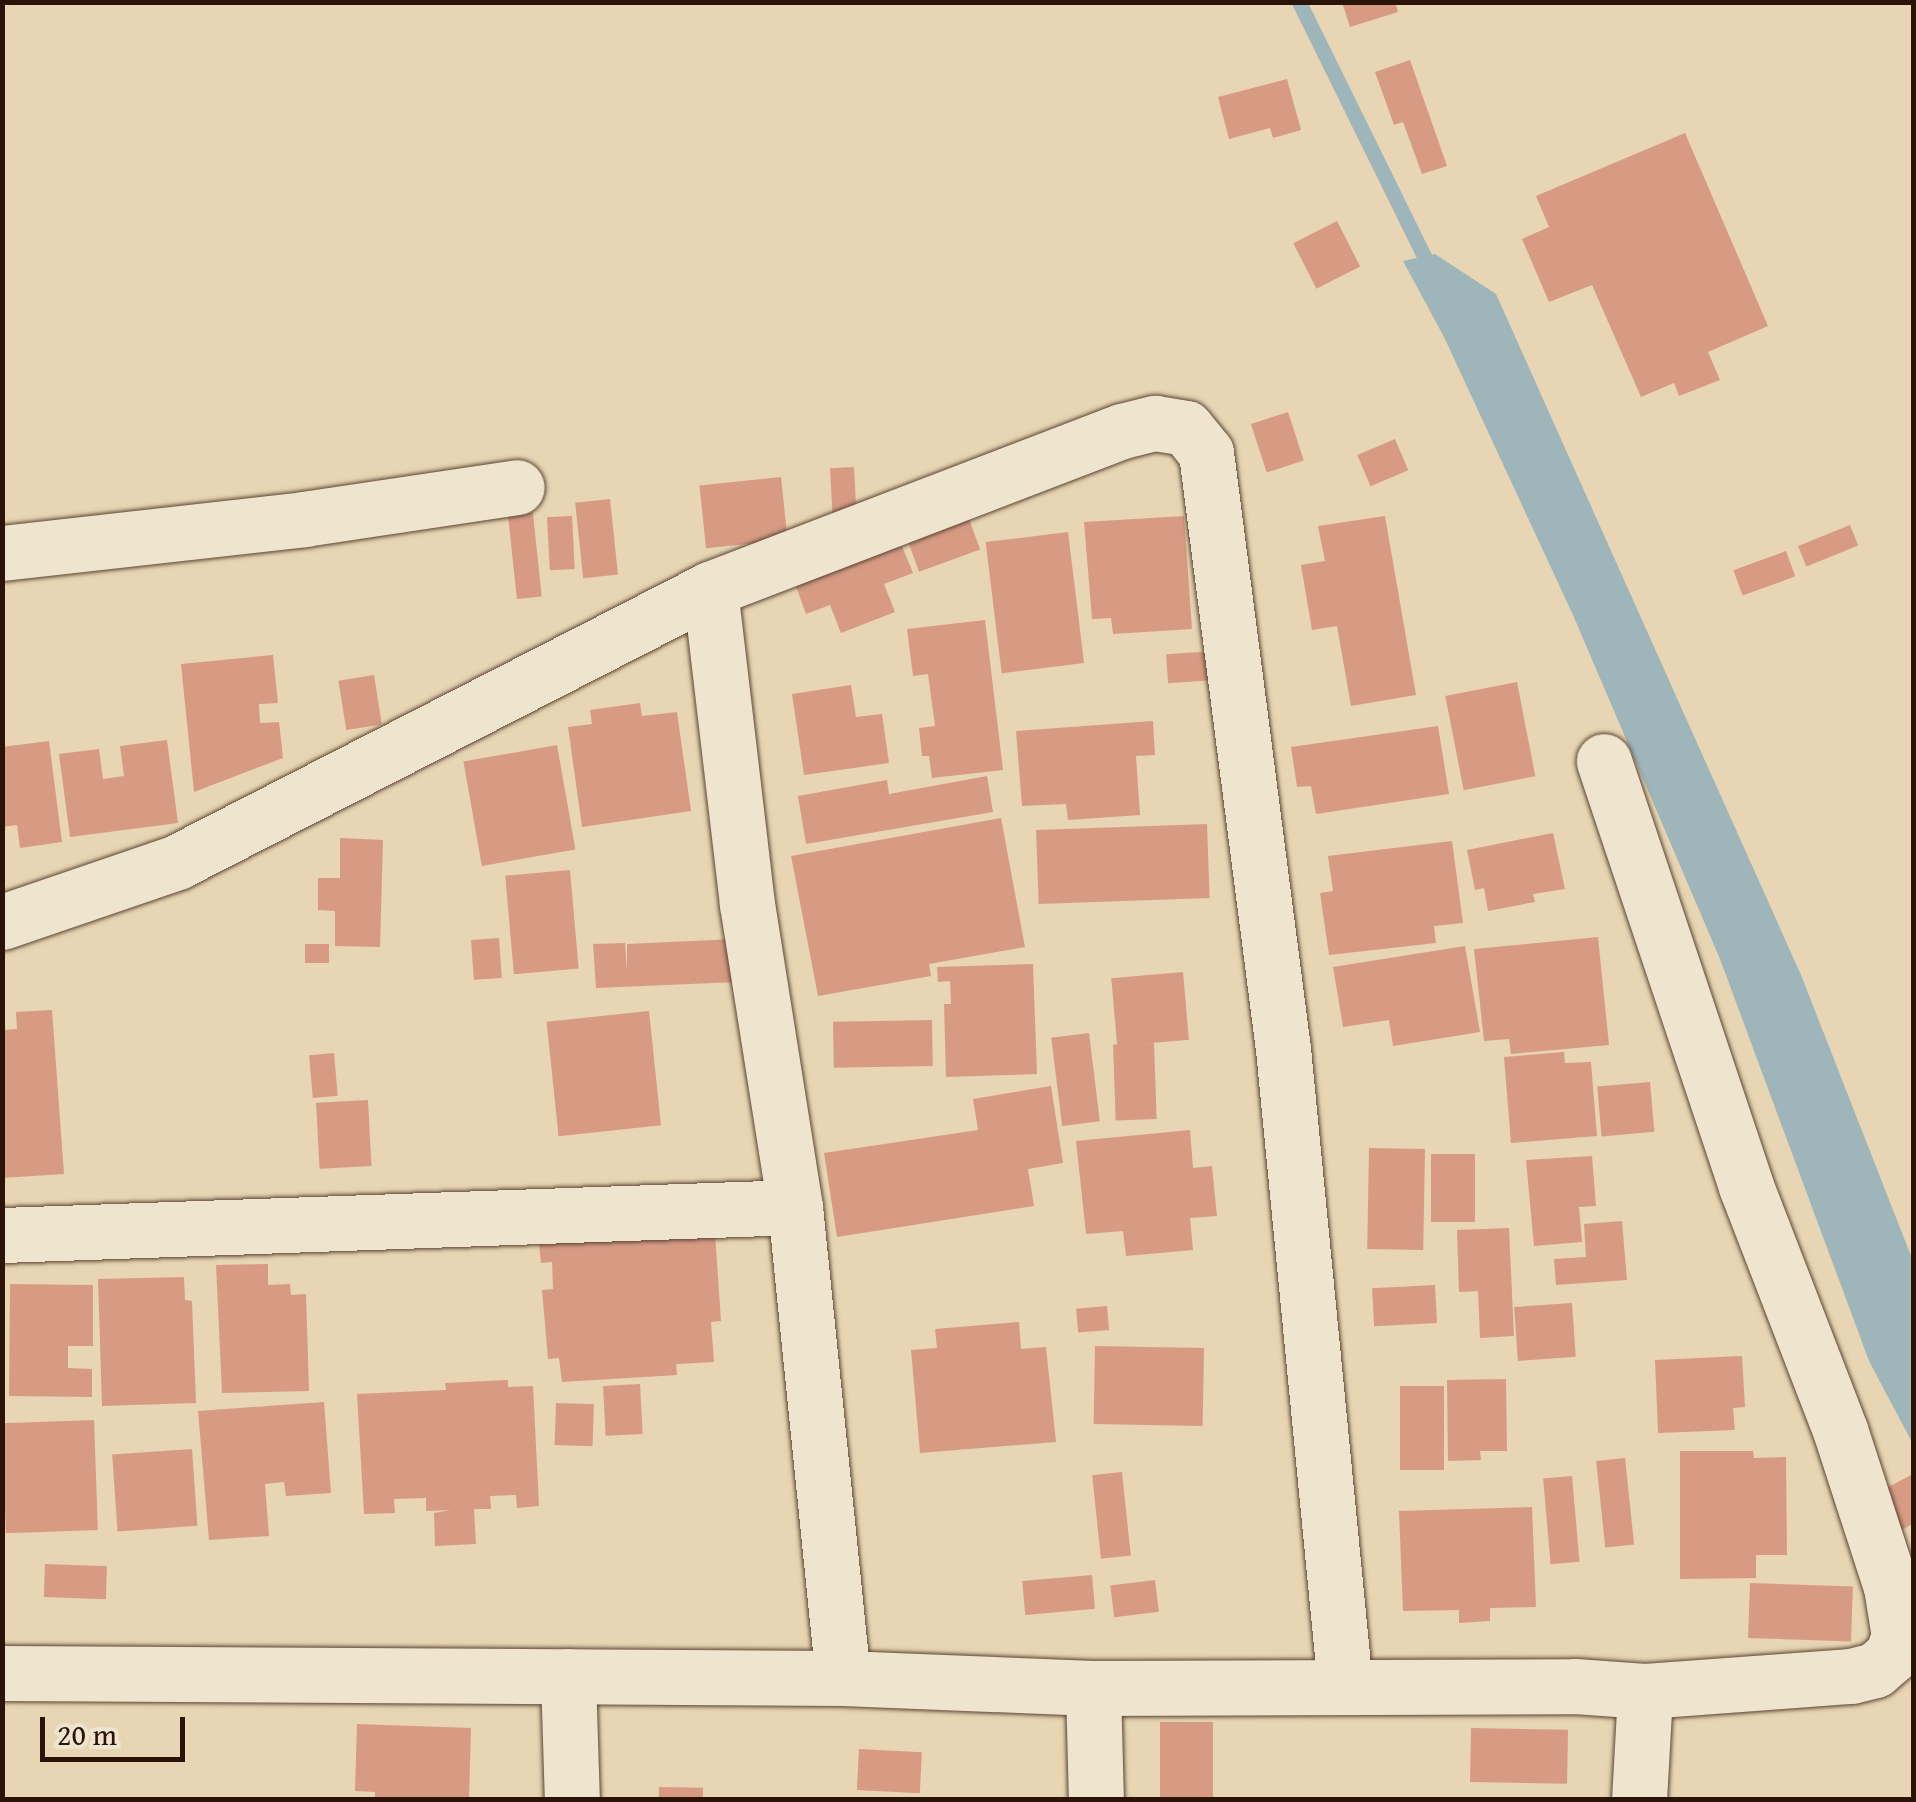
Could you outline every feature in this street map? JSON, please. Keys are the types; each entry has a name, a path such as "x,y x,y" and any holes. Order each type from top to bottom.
{"street":[{"path":"2,922 177,862 710,589 1122,431 1155,423 1186,428 1206,453 1282,1049 1345,1686"},
{"path":"2,553 304,519 516,487"},
{"path":"710,589 747,904 795,1207 843,1678"},
{"path":"2,1674 843,1678 1094,1688 1575,1686 1645,1691 1851,1676 1875,1670 1892,1655 1898,1636 1890,1587 1840,1430 1746,1186 1604,761"},
{"path":"2,1235 795,1207"},
{"path":"568,1676 572,1800"},
{"path":"1094,1688 1096,1800"},
{"path":"1638,1800 1645,1691"}],"water":[{"path":"1435,254 1496,294 1801,975 1913,1261 1913,1444 1869,1361 1720,959 1573,615 1444,337 1403,261"}],"building":[{"path":"1342,2 1395,2 1398,12 1350,27"},
{"path":"1410,60 1447,166 1422,174 1403,122 1394,125 1375,72"},
{"path":"1287,79 1301,130 1273,138 1270,128 1229,139 1218,97"},
{"path":"1685,133 1768,326 1708,352 1720,380 1679,396 1674,383 1641,397 1592,285 1549,302 1522,239 1549,227 1536,196"},
{"path":"1337,221 1360,266 1316,289 1293,243"},
{"path":"1288,412 1304,461 1267,473 1251,424"},
{"path":"1395,439 1408,470 1371,486 1357,455"},
{"path":"854,467 857,519 833,520 830,468"},
{"path":"781,477 788,540 706,548 699,486"},
{"path":"961,497 980,550 919,572 900,519"},
{"path":"610,499 618,575 583,578 575,503"},
{"path":"532,504 542,596 517,599 507,507"},
{"path":"572,516 575,569 550,570 547,517"},
{"path":"1184,516 1192,629 1113,634 1111,618 1092,619 1084,522"},
{"path":"1385,516 1416,695 1351,706 1337,626 1312,630 1301,565 1325,561 1318,526"},
{"path":"1850,525 1858,545 1806,566 1798,546"},
{"path":"1068,532 1084,663 1002,673 986,542"},
{"path":"898,536 913,573 884,584 895,612 841,633 830,605 806,614 793,578"},
{"path":"1786,551 1795,576 1743,596 1733,570"},
{"path":"985,620 1003,770 932,778 929,756 922,756 919,728 935,726 928,674 913,676 907,629"},
{"path":"1214,651 1216,680 1168,683 1166,654"},
{"path":"273,655 278,703 259,704 260,723 279,722 283,758 194,792 181,664"},
{"path":"374,675 382,724 346,730 338,681"},
{"path":"1517,682 1535,776 1464,790 1445,696"},
{"path":"851,685 856,717 882,714 889,763 804,775 792,694"},
{"path":"640,703 642,716 677,712 691,811 582,827 568,727 592,724 590,710"},
{"path":"1153,721 1155,755 1136,756 1140,815 1068,820 1066,804 1022,806 1016,731"},
{"path":"1438,726 1449,794 1316,814 1311,786 1297,787 1291,747"},
{"path":"167,740 178,823 70,837 59,754 99,749 103,779 124,776 120,746"},
{"path":"49,741 62,842 20,848 17,825 2,827 2,747"},
{"path":"557,745 575,849 482,866 463,761"},
{"path":"987,776 993,812 806,844 798,796 887,780 889,794"},
{"path":"1001,818 1025,947 929,964 931,976 818,996 791,856"},
{"path":"1207,824 1210,898 1039,904 1036,830"},
{"path":"1553,833 1565,889 1533,894 1535,902 1488,911 1484,888 1475,890 1467,850"},
{"path":"340,838 383,840 380,947 335,946 335,911 318,910 318,878 340,878"},
{"path":"1452,841 1463,923 1434,926 1436,943 1329,955 1320,893 1333,891 1328,856"},
{"path":"570,870 579,969 514,974 505,876"},
{"path":"1598,937 1609,1045 1511,1054 1509,1039 1484,1041 1474,949"},
{"path":"499,938 502,978 474,980 471,940"},
{"path":"735,939 737,982 596,988 593,944 625,943 627,971 627,944"},
{"path":"305,944 329,944 329,963 305,963"},
{"path":"1465,946 1480,1032 1393,1046 1389,1020 1343,1027 1333,967"},
{"path":"1033,964 1037,1074 946,1077 944,1004 951,1004 950,981 938,982 937,967"},
{"path":"1183,972 1189,1040 1117,1046 1111,978"},
{"path":"52,1010 64,1174 2,1178 2,1030 17,1029 16,1012"},
{"path":"649,1011 661,1125 559,1136 547,1022"},
{"path":"932,1020 933,1066 834,1068 833,1022"},
{"path":"1089,1033 1100,1121 1062,1126 1051,1038"},
{"path":"1154,1043 1157,1119 1116,1120 1113,1044"},
{"path":"1564,1052 1565,1063 1591,1062 1597,1136 1511,1143 1504,1057"},
{"path":"334,1053 338,1096 313,1098 309,1055"},
{"path":"1650,1082 1654,1132 1602,1136 1597,1087"},
{"path":"1051,1086 1063,1163 1028,1169 1034,1206 837,1237 824,1153 978,1130 973,1099"},
{"path":"368,1100 371,1166 320,1169 316,1103"},
{"path":"1190,1130 1193,1168 1212,1166 1217,1216 1190,1218 1193,1250 1126,1256 1123,1231 1086,1234 1076,1141"},
{"path":"1369,1148 1425,1149 1423,1250 1367,1249"},
{"path":"1431,1154 1475,1154 1475,1222 1431,1222"},
{"path":"1592,1156 1596,1206 1579,1207 1582,1242 1534,1246 1526,1160"},
{"path":"1622,1221 1627,1280 1556,1285 1554,1259 1586,1257 1584,1224"},
{"path":"1509,1228 1514,1336 1480,1338 1478,1291 1459,1292 1457,1230"},
{"path":"715,1233 721,1321 711,1322 714,1362 676,1364 677,1375 562,1382 559,1358 548,1359 542,1290 553,1289 552,1262 541,1263 539,1244"},
{"path":"268,1264 268,1285 290,1284 291,1295 306,1294 309,1391 222,1393 216,1265"},
{"path":"184,1277 185,1300 192,1301 196,1403 102,1406 98,1279"},
{"path":"10,1284 93,1285 93,1346 68,1346 68,1368 92,1369 92,1397 9,1396"},
{"path":"1435,1285 1437,1323 1374,1326 1372,1288"},
{"path":"1572,1303 1576,1357 1518,1361 1514,1307"},
{"path":"1107,1306 1109,1330 1078,1333 1076,1309"},
{"path":"1019,1322 1021,1349 1046,1347 1056,1442 920,1453 911,1350 937,1348 935,1329"},
{"path":"1095,1346 1204,1348 1203,1426 1094,1424"},
{"path":"1742,1356 1745,1407 1733,1408 1735,1430 1658,1433 1655,1360"},
{"path":"1506,1379 1507,1451 1480,1451 1481,1460 1448,1461 1447,1380"},
{"path":"508,1380 508,1387 533,1386 539,1506 517,1508 516,1495 490,1496 491,1509 474,1509 476,1544 435,1546 434,1513 451,1510 426,1511 426,1498 394,1499 395,1513 364,1514 357,1394 446,1390 445,1383"},
{"path":"640,1384 643,1434 606,1436 603,1386"},
{"path":"1400,1386 1444,1386 1444,1470 1400,1470"},
{"path":"324,1402 331,1493 286,1496 284,1482 265,1484 269,1536 209,1540 198,1411"},
{"path":"556,1403 594,1404 593,1446 555,1445"},
{"path":"94,1420 98,1530 6,1533 2,1423"},
{"path":"192,1449 197,1526 118,1531 112,1455"},
{"path":"1680,1451 1753,1451 1754,1458 1786,1457 1787,1555 1756,1555 1756,1578 1680,1579"},
{"path":"1625,1458 1634,1545 1605,1548 1596,1461"},
{"path":"1122,1472 1131,1556 1101,1559 1092,1475"},
{"path":"1911,1475 1914,1523 1902,1530 1881,1491"},
{"path":"1572,1476 1579,1562 1551,1564 1543,1479"},
{"path":"1532,1507 1536,1607 1490,1608 1490,1621 1459,1623 1459,1610 1403,1611 1399,1511"},
{"path":"45,1564 107,1566 106,1599 44,1597"},
{"path":"1092,1575 1095,1609 1025,1615 1022,1581"},
{"path":"1155,1580 1159,1612 1114,1617 1110,1585"},
{"path":"1750,1583 1853,1587 1851,1642 1748,1638"},
{"path":"1160,1722 1213,1722 1213,1800 1160,1800"},
{"path":"357,1724 471,1728 469,1800 375,1800 375,1792 355,1791"},
{"path":"1471,1728 1568,1730 1567,1784 1470,1782"},
{"path":"859,1749 922,1752 920,1793 857,1790"},
{"path":"659,1787 703,1788 703,1800 659,1800"}],"waterway":[{"path":"1299,2 1432,272"}]}
